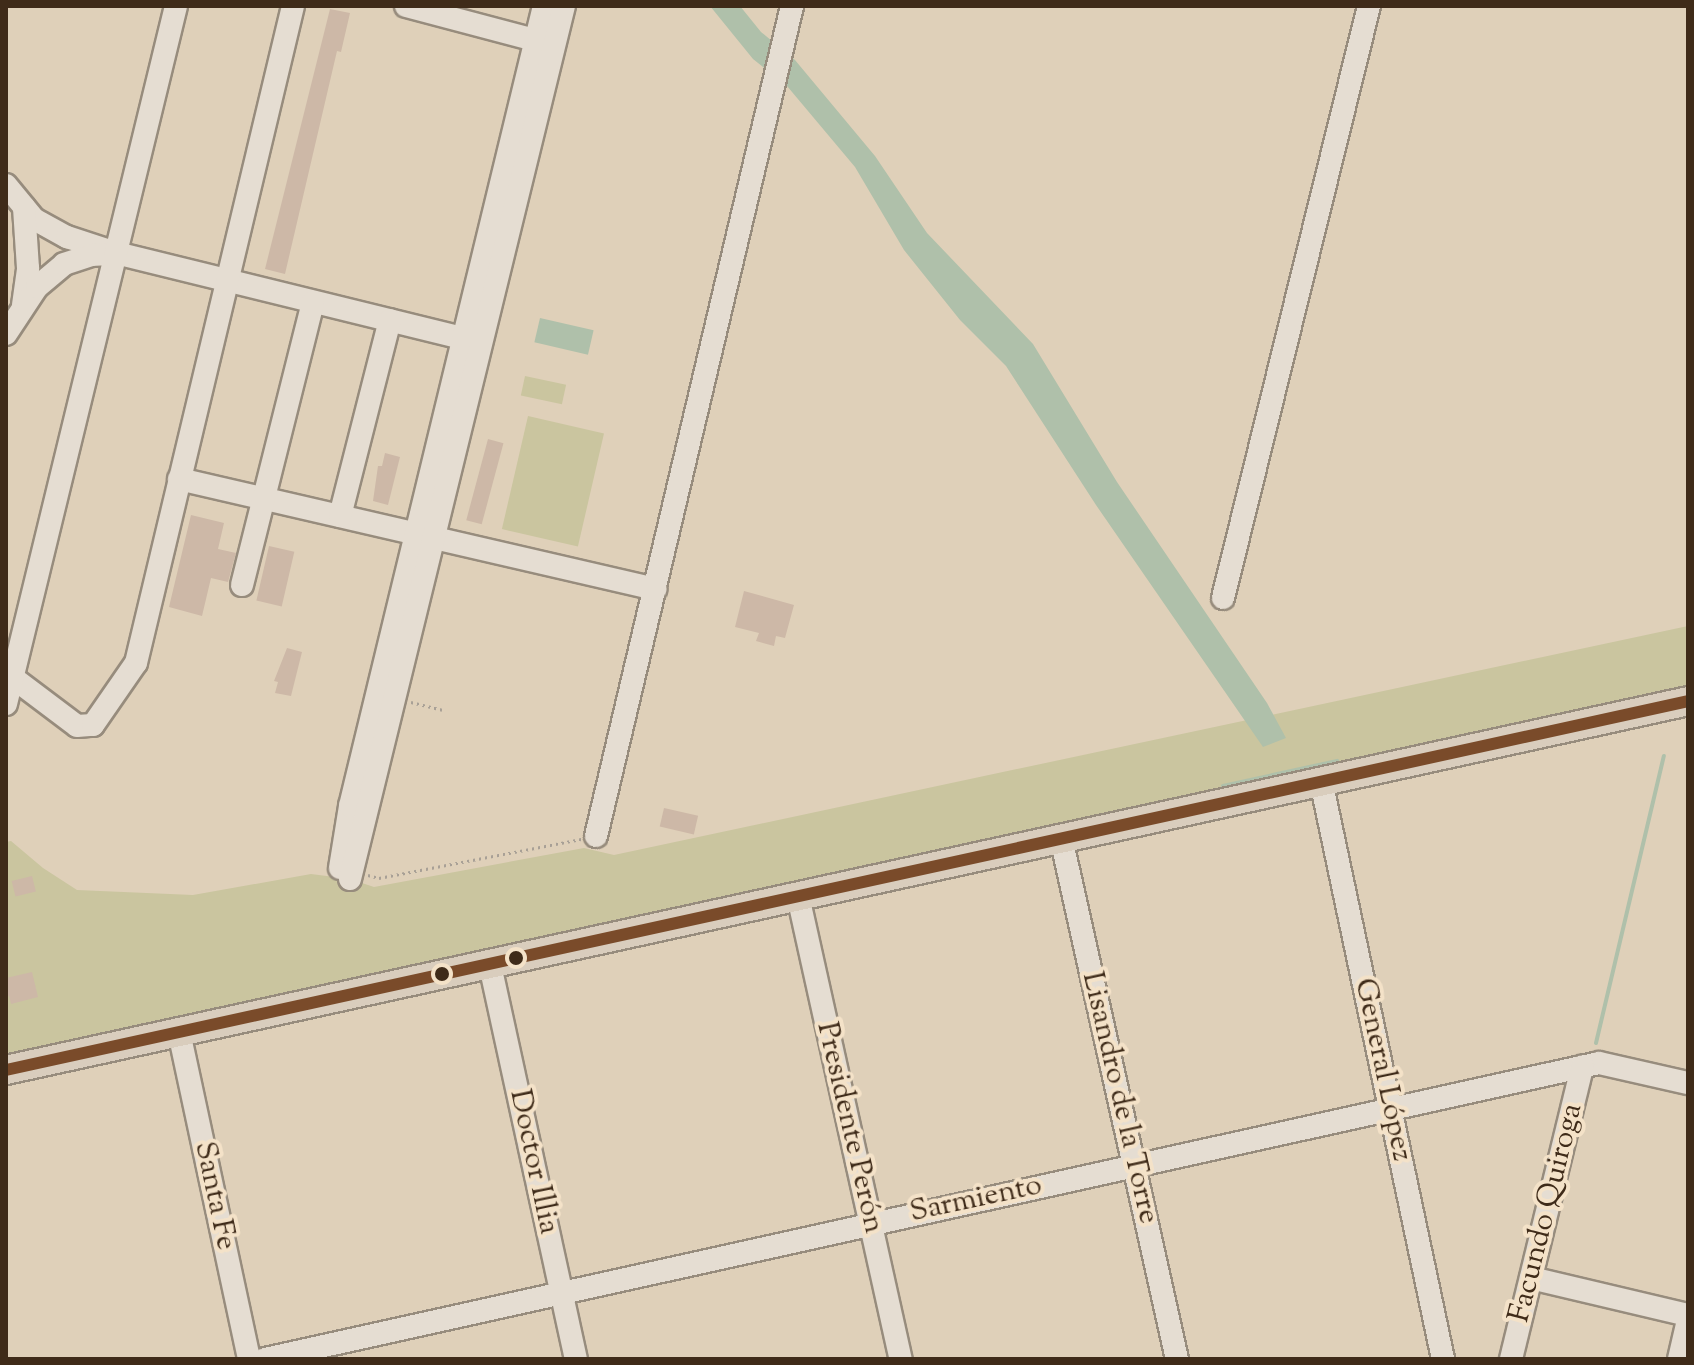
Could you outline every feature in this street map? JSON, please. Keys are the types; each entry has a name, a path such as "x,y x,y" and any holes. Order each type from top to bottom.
{"main road":[{"path":"6,1070 1688,701"}],"street":[{"path":"6,704 176,6"},
{"path":"12,677 77,726 93,725 136,663 293,6"},
{"path":"406,6 545,43"},
{"path":"544,6 545,43"},
{"path":"347,875 350,806 388,695 471,340 545,43 564,6"},
{"path":"596,836 792,6"},
{"path":"1223,598 1369,6"},
{"path":"6,185 34,219 67,237 225,281 471,340"},
{"path":"22,308 28,268 24,207"},
{"path":"6,334 37,287 64,264 91,255 116,253"},
{"path":"242,585 313,302"},
{"path":"340,516 390,320"},
{"path":"179,479 655,589"},
{"name":"General López","path":"1321,781 1443,1359"},
{"name":"Lisandro de la Torre","path":"1061,838 1177,1359"},
{"name":"Presidente Perón","path":"798,896 901,1359"},
{"name":"Doctor Illia","path":"490,965 576,1359"},
{"name":"Santa Fe","path":"179,1032 249,1359"},
{"name":"Sarmiento","path":"265,1359 1599,1063 1688,1083"},
{"name":"Facundo Quiroga","path":"1511,1359 1582,1067"},
{"path":"1531,1278 1688,1315"},
{"path":"1679,1359 1688,1321"}],"path":[{"path":"388,695 442,710"},
{"path":"347,875 379,878 596,836"}],"shaded area":[{"path":"710,6 740,6 761,32 795,60 875,156 927,233 1033,344 1117,482 1267,703 1286,738 1263,747 1096,505 1006,366 960,320 904,250 855,167 787,86 753,59"},
{"path":"540,318 594,330 588,355 534,342"},
{"path":"525,376 566,385 562,404 521,396"},
{"path":"528,416 604,434 578,547 502,529"},
{"path":"1688,626 1688,701 6,1070 6,842 11,841 43,868 77,890 193,895 311,874 350,879 374,887 584,848 614,855"}],"building":[{"path":"330,9 350,13 341,52 337,51 285,274 265,269"},
{"path":"488,439 503,443 482,524 466,520"},
{"path":"385,453 400,457 388,505 373,501 378,466 382,466"},
{"path":"191,515 224,523 218,549 236,553 228,582 211,578 202,616 169,607"},
{"path":"269,546 294,552 282,606 256,601"},
{"path":"744,591 794,605 785,638 776,636 774,646 756,641 759,633 735,627"},
{"path":"287,648 302,652 291,696 275,693 278,682 274,681"},
{"path":"664,808 698,816 694,834 660,827"},
{"path":"32,876 36,892 15,897 12,881"},
{"path":"32,972 38,997 11,1004 9,996 6,997 6,978"}],"waterway":[{"path":"1596,1043 1664,756"},
{"path":"1223,786 1337,761"}],"transit line":[{"path":"6,1070 1688,701"}]}
